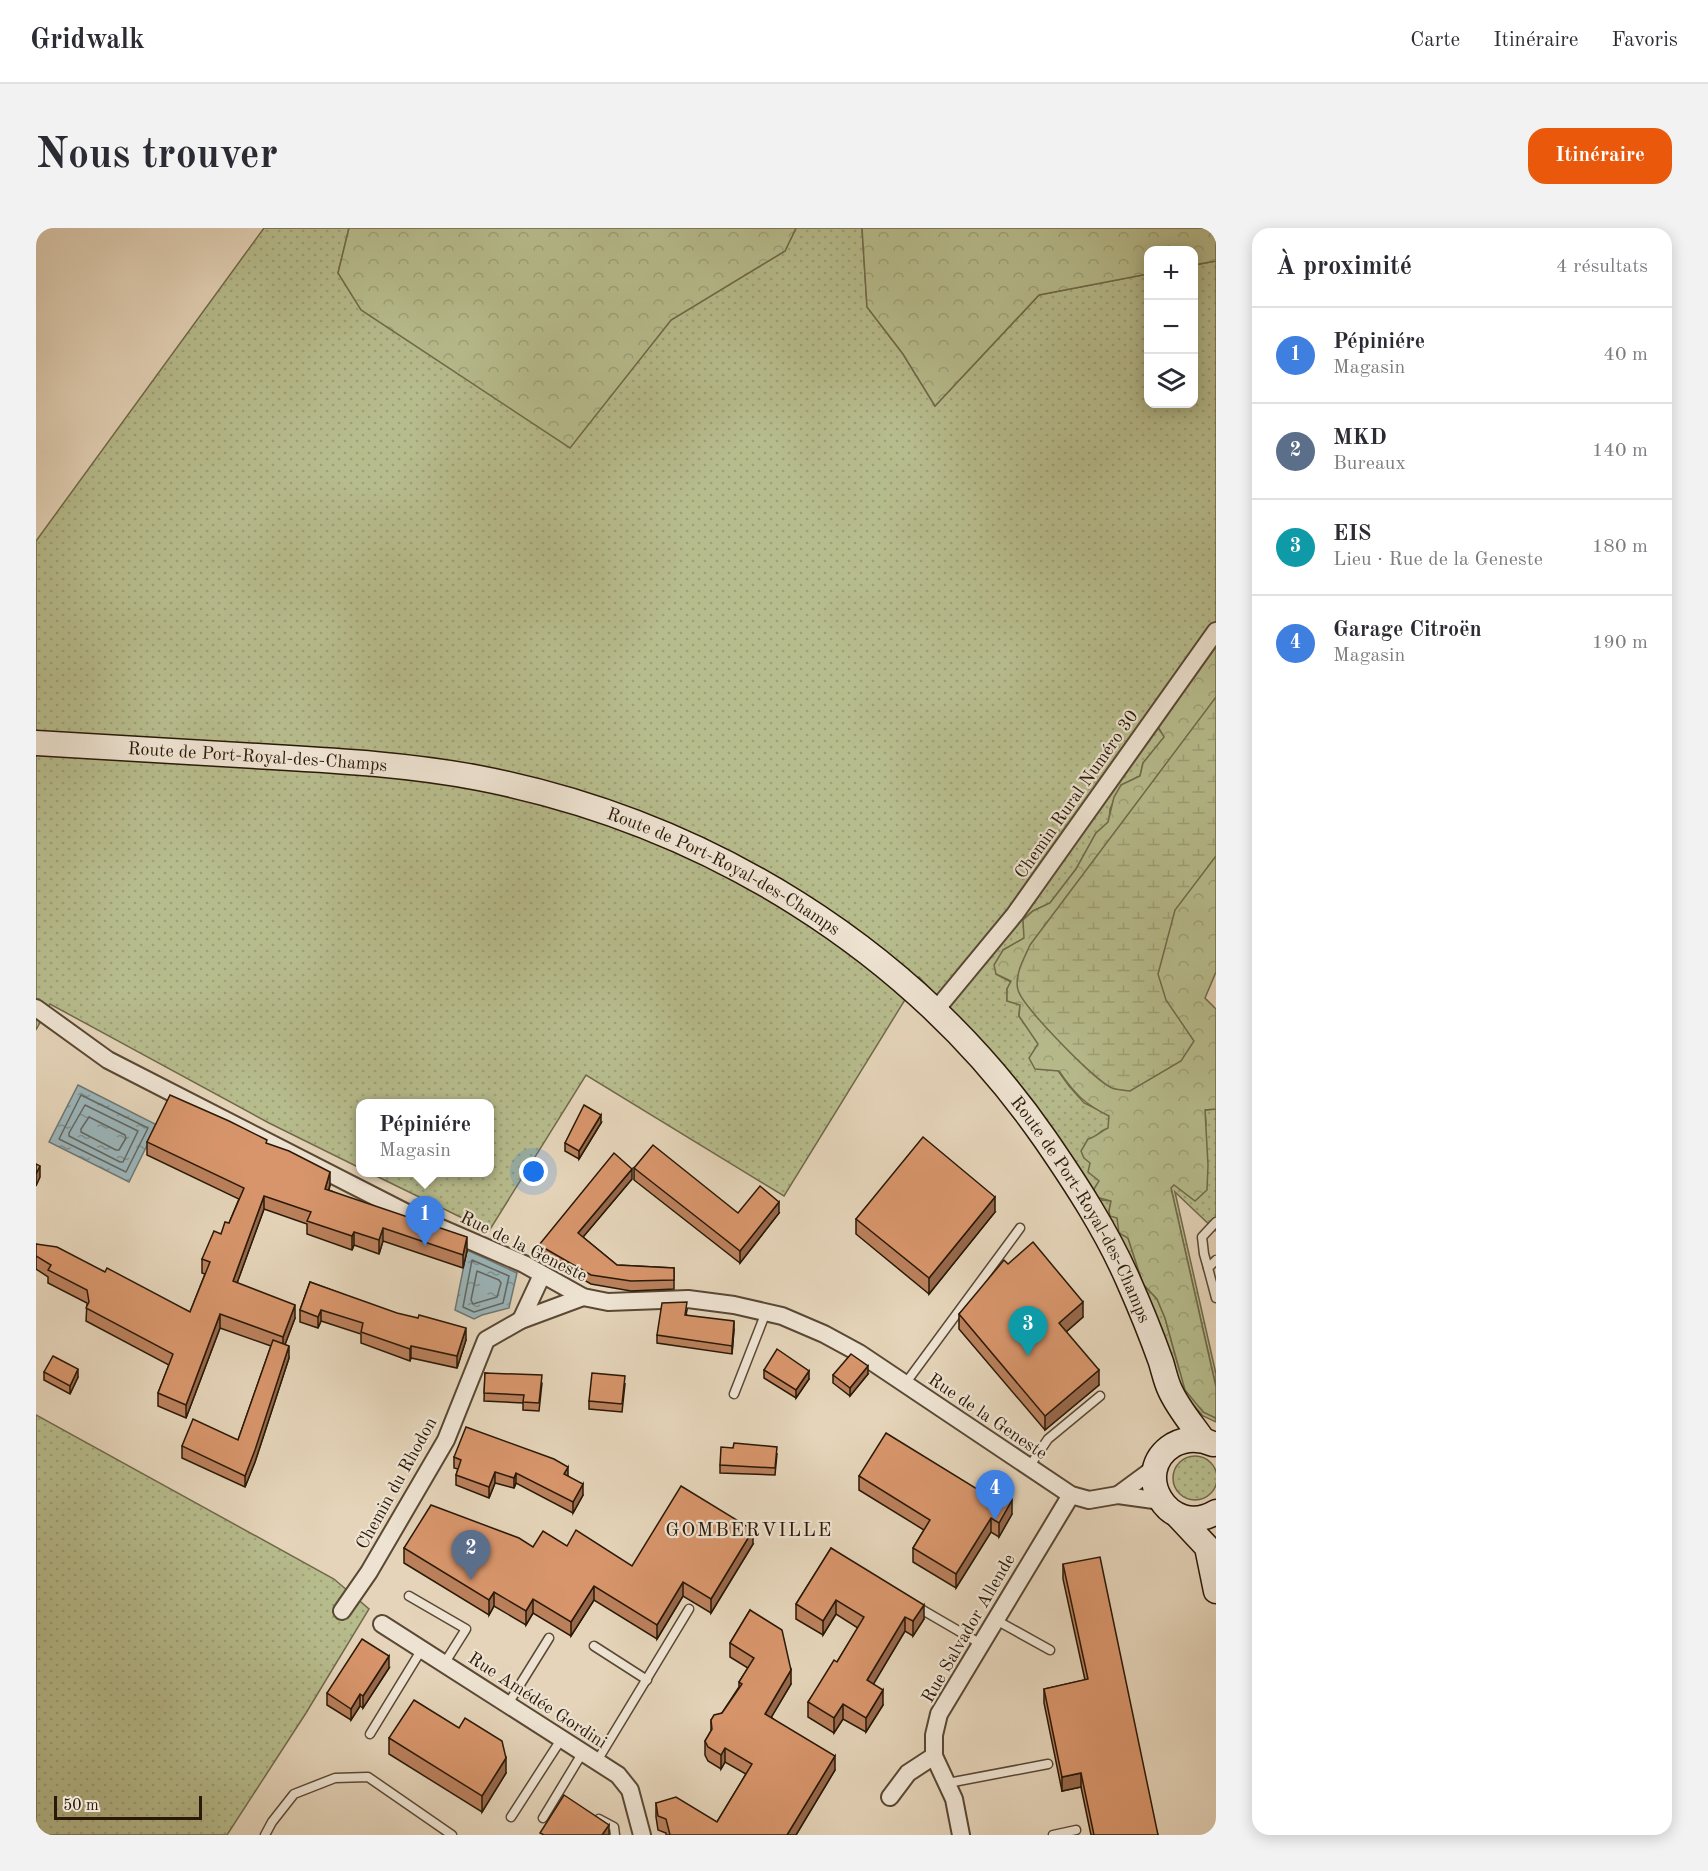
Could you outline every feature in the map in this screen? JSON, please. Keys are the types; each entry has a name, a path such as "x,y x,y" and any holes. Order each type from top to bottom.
{"main road":[{"name":"Route de Port-Royal-des-Champs","path":"36,743 351,762 422,769 536,790 596,808 664,833 716,856 806,908 850,939 935,1011 973,1049 1019,1103 1084,1199 1126,1276 1171,1392 1210,1443"},
{"name":"Route de Port-Royal-des-Champs","path":"1169,1508 1156,1491 1154,1479 1162,1458 1171,1392"},
{"path":"1162,1458 1179,1442 1191,1439 1210,1443"},
{"path":"1169,1508 1188,1519 1199,1519 1216,1512"},
{"path":"1169,1508 1207,1547"},
{"path":"1216,1520 1207,1547 1216,1590"}],"street":[{"name":"Chemin Rural Numéro 30","path":"935,1011 1015,914 1216,631"},
{"name":"Rue de la Geneste","path":"36,1008 108,1060 411,1215 508,1256 583,1297 608,1302 688,1299 734,1305 782,1316 824,1334 859,1353 1071,1495"},
{"path":"521,1320 542,1275"},
{"name":"Chemin du Rhodon","path":"342,1611 369,1572 446,1440 486,1340 521,1320 583,1297"},
{"path":"1118,1495 1162,1458"},
{"path":"1071,1495 1089,1500 1118,1495 1169,1508"},
{"name":"Rue Salvador Allende","path":"934,1756 934,1735 939,1714 1071,1495"},
{"name":"Rue Amédée Gordini","path":"382,1623 618,1775 630,1790 642,1835"},
{"path":"890,1797 908,1773 934,1756 954,1799 961,1835"}],"lane":[{"path":"1216,1222 1202,1237 1204,1254 1216,1298"},
{"path":"905,1384 1020,1228"},
{"path":"1208,1268 1216,1260"},
{"path":"734,1394 766,1312"},
{"path":"1029,1467 1048,1439 1100,1396"},
{"path":"410,1596 466,1629 444,1664"},
{"path":"910,1602 981,1644"},
{"path":"597,1761 689,1609"},
{"path":"996,1620 1050,1650"},
{"path":"508,1704 549,1638"},
{"path":"594,1646 646,1680"},
{"path":"370,1734 422,1649"},
{"path":"511,1817 562,1738"},
{"path":"543,1818 583,1752"},
{"path":"948,1783 1048,1764"},
{"path":"265,1835 272,1821 294,1794 335,1778 368,1777 452,1835"},
{"path":"557,1794 567,1800"},
{"path":"595,1816 614,1827 615,1835"},
{"path":"1053,1835 1076,1830"}],"green space":[{"path":"264,228 349,228 338,273 570,447 671,320 785,251 796,228 862,228 867,307 903,354 935,406 1039,295 1144,275 1144,408 1198,408 1198,264 1216,261 1216,645 1202,660 1179,693 1177,702 1157,727 1165,737 1143,763 1140,776 1121,785 1110,809 1109,822 1096,833 1076,869 1050,903 1023,919 1025,938 1003,950 996,974 1011,982 1007,989 1007,1001 1020,1004 1019,1016 1069,1086 1084,1103 1109,1115 1109,1128 1095,1137 1090,1163 1099,1181 1102,1200 1111,1201 1109,1211 1117,1218 1128,1238 1143,1284 1157,1299 1165,1318 1179,1369 1203,1412 1216,1418 1216,1422 1203,1416 1181,1391 991,1053 919,977 784,1196 586,1075 489,1231 378,1177 494,1177 494,1099 356,1099 356,1166 269,1123 50,1004 36,1030 36,541"},
{"path":"349,228 796,228 785,251 671,320 570,448 361,310 338,273"},
{"path":"862,228 1216,228 1216,261 1198,264 1198,246 1144,246 1144,275 1039,295 935,406 903,354 867,307"},
{"path":"1216,645 1216,972 1205,998 1216,1009 1216,1109 1205,1110 1207,1190 1195,1201 1174,1185 1171,1188 1216,1387 1216,1418 1203,1412 1185,1390 1165,1318 1157,1299 1143,1284 1128,1238 1119,1233 1117,1218 1110,1216 1111,1201 1096,1197 1094,1189 1099,1181 1088,1172 1090,1163 1081,1151 1088,1139 1108,1128 1109,1116 1080,1097 1059,1071 1035,1069 1029,1058 1038,1044 1019,1016 1020,1005 1007,1001 1007,989 1011,981 996,974 994,965 1003,950 1024,938 1023,920 1033,911 1050,903 1076,869 1096,833 1108,822 1114,797 1121,785 1140,776 1143,763 1164,737 1149,711 1159,699 1177,701 1187,678"},
{"path":"1216,697 1216,856 1175,910 1158,974 1166,1000 1194,1041 1181,1061 1130,1091 1114,1089 1076,1058 1032,1012 1018,990 1018,973 1030,945"},
{"path":"1216,1109 1216,1231 1175,1192 1216,1374 1216,1387 1171,1188 1206,1125 1205,1110"},
{"path":"36,1415 334,1579 369,1609 306,1713 227,1835 36,1835"},
{"path":"1195,1456 1210,1463 1217,1478 1210,1493 1195,1500 1180,1493 1173,1478 1180,1463"}],"water":[{"path":"78,1085 157,1125 129,1182 49,1142"},
{"path":"467,1250 517,1273 509,1308 474,1319 455,1310"}],"building":[{"path":"170,1095 229,1121 267,1140 266,1143 289,1151 330,1172 325,1189 467,1237 463,1255 383,1228 379,1240 354,1232 352,1236 307,1221 311,1212 264,1196 233,1281 295,1305 283,1337 220,1314 186,1405 158,1393 173,1354 86,1308 89,1302 87,1290 48,1270 51,1265 36,1256 36,1244 57,1247 105,1272 107,1268 190,1312 210,1262 202,1259 214,1231 221,1234 225,1222 229,1223 244,1188 147,1142"},
{"path":"584,1105 601,1115 579,1151 565,1143"},
{"path":"923,1137 995,1197 929,1278 856,1219"},
{"path":"653,1145 738,1213 760,1186 779,1202 740,1251 634,1168"},
{"path":"614,1153 632,1169 578,1233 617,1265 674,1268 674,1280 631,1281 591,1275 539,1245"},
{"path":"1033,1242 1083,1302 1059,1323 1099,1370 1045,1416 959,1314 1004,1260 1008,1264"},
{"path":"310,1282 397,1313 418,1318 419,1315 466,1328 457,1356 411,1346 410,1349 361,1332 363,1323 321,1310 318,1317 300,1310"},
{"path":"687,1302 685,1315 734,1321 732,1346 657,1335 662,1303"},
{"path":"273,1340 289,1346 245,1476 182,1446 193,1419 238,1440"},
{"path":"777,1349 809,1371 796,1390 764,1370"},
{"path":"851,1354 868,1366 850,1388 833,1375"},
{"path":"53,1356 78,1369 70,1386 44,1372"},
{"path":"485,1373 542,1375 539,1403 523,1402 524,1395 484,1393"},
{"path":"592,1373 625,1376 622,1404 589,1401"},
{"path":"466,1427 554,1459 568,1467 564,1474 583,1484 573,1502 516,1473 514,1478 495,1472 489,1487 456,1475 461,1460 454,1457"},
{"path":"886,1433 985,1494 989,1486 1012,1500 999,1523 991,1518 956,1574 913,1548 930,1520 859,1476"},
{"path":"734,1443 777,1447 775,1468 720,1465 721,1447 733,1448"},
{"path":"681,1486 753,1530 711,1599 683,1582 657,1625 594,1586 571,1622 533,1599 526,1611 494,1592 489,1600 404,1548 431,1505 519,1538 533,1547 543,1531 567,1546 576,1530 632,1566"},
{"path":"831,1548 924,1605 913,1621 905,1617 867,1680 883,1690 866,1718 843,1704 834,1718 808,1702 834,1660 837,1662 864,1617 836,1600 823,1621 796,1604"},
{"path":"1100,1557 1158,1835 1094,1835 1081,1773 1062,1777 1044,1689 1088,1679 1063,1564"},
{"path":"750,1610 782,1630 791,1670 765,1714 835,1756 787,1835 670,1835 666,1819 658,1816 656,1803 676,1797 717,1822 752,1764 725,1748 721,1755 708,1747 705,1741 712,1729 711,1720 714,1715 722,1713 742,1684 739,1682 754,1658 730,1643"},
{"path":"362,1639 389,1656 363,1696 360,1694 351,1709 327,1693"},
{"path":"414,1700 459,1728 465,1718 502,1741 506,1758 482,1796 389,1738"},
{"path":"564,1795 609,1825 602,1835 544,1835 540,1833"}],"place":[{"name":"Pépiniére","path":"425,1246"},
{"name":"EIS","path":"1028,1356"},
{"name":"Garage Citroën","path":"995,1520"},
{"name":"MKD","path":"471,1580"}],"district":[{"name":"GOMBERVILLE","path":"749,1529"}]}
